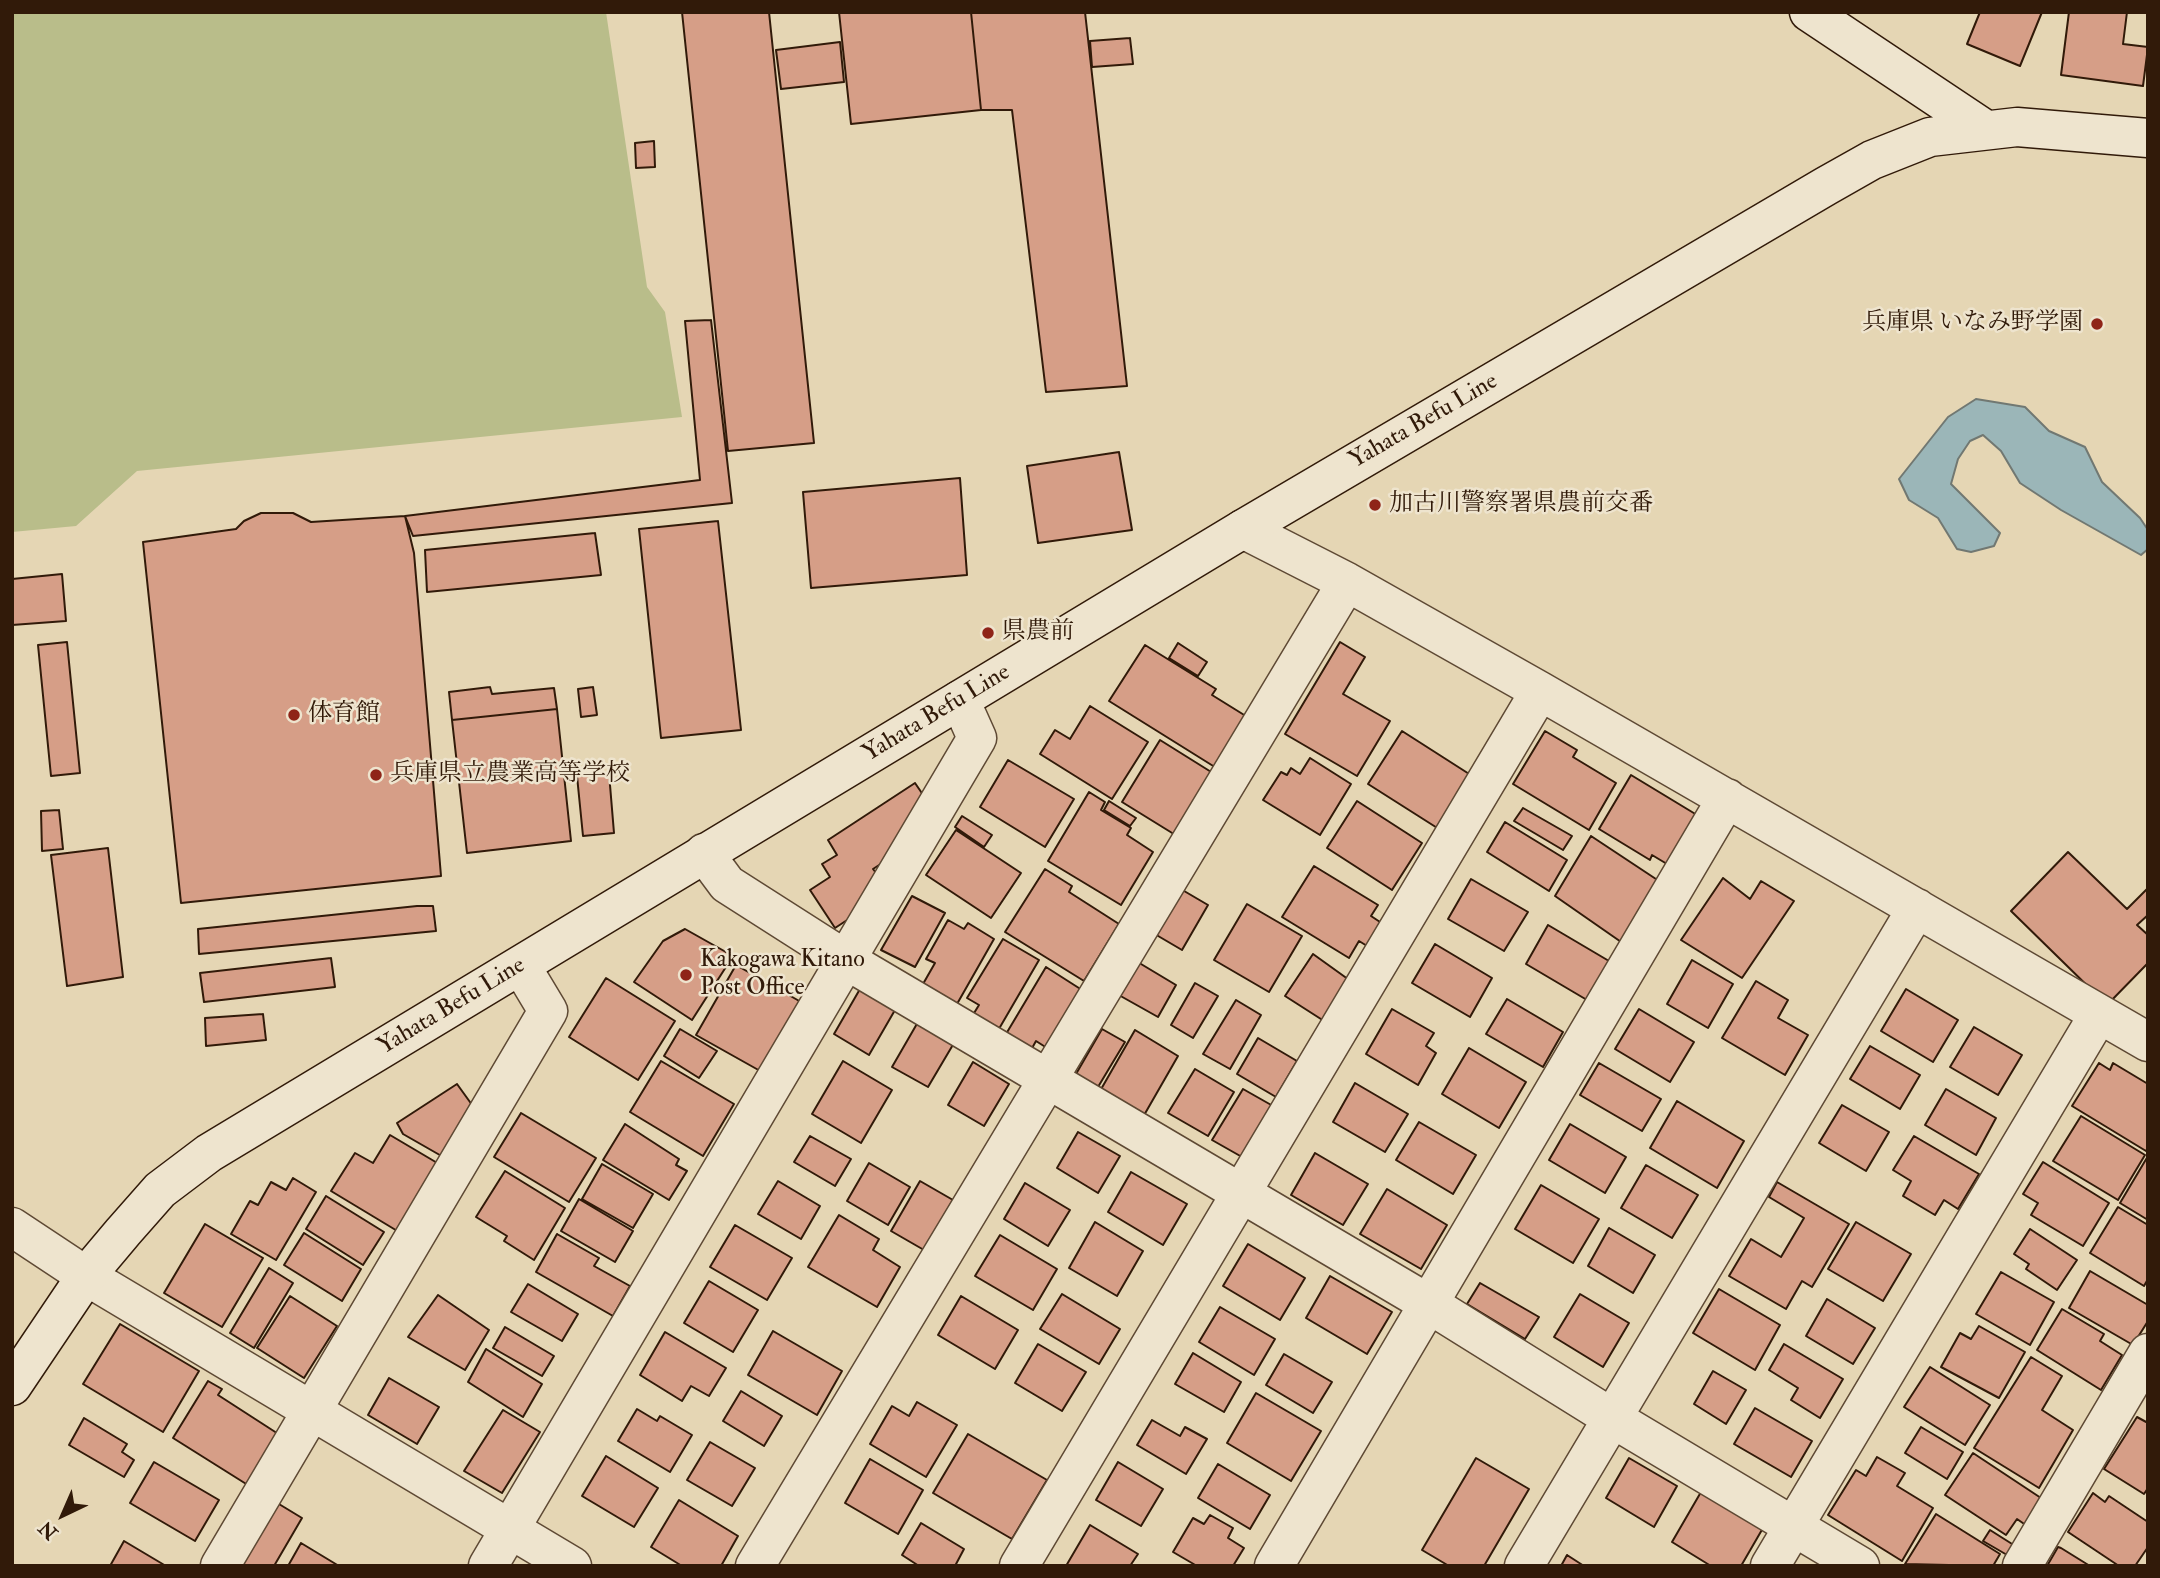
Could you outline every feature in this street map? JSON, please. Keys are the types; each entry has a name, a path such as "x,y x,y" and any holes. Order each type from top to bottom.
{"street":[{"path":"1809,12 1986,131"},
{"name":"Yahata Befu Line","path":"12,1386 86,1276 160,1191 208,1153 1243,529 1872,160 1930,137 2017,127 2148,138"},
{"path":"1243,529 1347,582 1727,797 2148,1042"},
{"path":"755,1566 1347,582"},
{"path":"1019,1566 1540,691"},
{"path":"488,1566 976,738 960,700"},
{"path":"1274,1566 1727,797"},
{"path":"704,853 727,884 846,960 1429,1304 1612,1418 1860,1566"},
{"path":"1524,1566 1917,908"},
{"path":"220,1566 548,1011 521,966"},
{"path":"1770,1566 2099,1014"},
{"path":"12,1227 86,1276 572,1566"},
{"path":"2022,1566 2148,1353"}],"green space":[{"path":"12,12 606,12 647,287 665,312 682,417 137,471 76,526 12,532"}],"water":[{"path":"1976,399 2025,407 2049,431 2085,447 2102,482 2140,518 2148,530 2148,549 2141,555 2061,510 2020,483 2001,451 1983,435 1970,441 1958,459 1951,484 2000,533 1994,546 1971,552 1957,549 1938,518 1909,500 1899,479 1948,417"}],"building":[{"path":"682,12 769,12 814,443 728,451"},
{"path":"839,12 971,12 981,110 851,124"},
{"path":"971,12 1085,12 1127,386 1046,392 1012,110 981,110"},
{"path":"1980,12 2042,12 2020,66 1967,44"},
{"path":"2069,12 2127,12 2123,44 2148,47 2143,86 2061,75"},
{"path":"1130,38 1133,64 1092,67 1090,41"},
{"path":"840,42 844,82 781,89 776,50"},
{"path":"654,141 655,167 636,168 635,143"},
{"path":"711,320 732,503 413,536 405,516 700,480 685,321"},
{"path":"1119,452 1132,530 1038,543 1027,466"},
{"path":"960,478 967,575 811,588 803,492"},
{"name":"体育館","path":"261,513 293,513 311,522 405,516 414,553 441,876 181,903 143,542 236,529 244,521"},
{"path":"718,521 741,730 661,738 639,529"},
{"path":"595,533 601,575 427,592 425,550"},
{"path":"62,574 66,621 12,625 12,579"},
{"path":"67,642 80,773 51,776 38,645"},
{"path":"1340,642 1365,657 1343,694 1390,721 1357,776 1285,734"},
{"path":"1178,643 1207,662 1198,676 1169,658"},
{"path":"1145,645 1216,689 1212,695 1249,718 1218,769 1109,701"},
{"path":"490,687 492,694 554,688 557,709 452,720 449,692"},
{"path":"593,687 597,715 581,717 578,689"},
{"path":"1090,706 1148,742 1112,799 1040,754 1055,730 1070,739"},
{"path":"557,709 571,841 467,853 452,720"},
{"path":"1402,731 1477,779 1442,831 1368,784"},
{"path":"1545,731 1577,750 1573,757 1616,783 1589,830 1513,784"},
{"path":"1160,740 1216,775 1177,836 1122,802"},
{"path":"1310,758 1351,784 1320,835 1263,800 1281,772 1287,775 1291,768 1300,774"},
{"path":"1008,760 1074,799 1045,847 980,807"},
{"path":"609,773 614,833 583,836 577,776"},
{"path":"1631,775 1697,815 1667,864 1652,855 1650,860 1599,829"},
{"path":"915,783 930,805 907,847 873,869 886,886 864,909 835,928 810,890 830,877 822,864 837,855 828,840"},
{"path":"1089,792 1105,802 1101,810 1131,828 1127,835 1153,852 1121,905 1048,861"},
{"path":"1109,801 1136,818 1130,826 1104,810"},
{"path":"1357,801 1422,843 1392,890 1327,848"},
{"path":"1523,808 1572,836 1563,850 1514,821"},
{"path":"59,810 63,849 42,851 41,811"},
{"path":"962,816 992,835 984,847 955,827"},
{"path":"1505,822 1567,860 1549,891 1487,852"},
{"path":"956,830 1021,873 991,918 926,875"},
{"path":"1591,836 1665,885 1624,944 1555,896"},
{"path":"108,848 123,977 67,986 51,855"},
{"path":"2068,852 2127,909 2148,888 2148,915 2137,925 2148,935 2148,963 2107,1005 2011,911"},
{"path":"1314,866 1378,905 1371,916 1386,926 1372,949 1359,941 1349,958 1282,917"},
{"path":"1045,869 1072,886 1069,892 1119,924 1084,981 1005,932"},
{"path":"1723,878 1750,899 1761,881 1794,901 1742,978 1681,940"},
{"path":"1471,879 1528,912 1504,951 1448,919"},
{"path":"1179,888 1208,905 1182,950 1153,933"},
{"path":"912,896 945,913 915,967 881,950"},
{"path":"1247,904 1302,936 1269,992 1214,960"},
{"path":"433,906 436,931 199,954 198,929"},
{"path":"948,920 964,929 968,923 994,939 957,1004 923,984 935,963 926,959"},
{"path":"1548,925 1609,961 1587,1000 1526,964"},
{"path":"685,929 733,956 692,1020 634,982 663,941"},
{"path":"1003,939 1039,960 996,1034 971,1018 979,1005 967,998"},
{"path":"1435,944 1492,978 1470,1017 1412,983"},
{"path":"1313,954 1352,982 1324,1021 1285,996"},
{"path":"331,958 335,987 204,1002 200,973"},
{"path":"1692,960 1733,984 1708,1028 1667,1004"},
{"path":"1136,961 1176,985 1158,1017 1117,994"},
{"path":"736,965 801,1002 762,1072 696,1035"},
{"path":"1046,967 1082,990 1047,1048 1036,1041 1031,1050 1006,1034"},
{"path":"606,978 675,1021 638,1080 569,1037"},
{"path":"1756,981 1788,1000 1778,1018 1808,1035 1785,1075 1722,1038"},
{"path":"1195,983 1218,996 1193,1038 1171,1025"},
{"path":"860,989 895,1010 869,1055 834,1034"},
{"path":"1906,989 1958,1020 1933,1062 1881,1031"},
{"path":"1507,999 1563,1032 1543,1067 1486,1034"},
{"path":"1236,1000 1261,1015 1230,1069 1203,1054"},
{"path":"1392,1009 1434,1033 1426,1046 1436,1053 1418,1085 1366,1054"},
{"path":"1639,1009 1694,1042 1670,1082 1615,1049"},
{"path":"263,1014 266,1040 206,1046 205,1018"},
{"path":"918,1022 954,1043 928,1087 892,1067"},
{"path":"1974,1027 2022,1055 1998,1095 1950,1067"},
{"path":"680,1029 717,1051 699,1078 664,1056"},
{"path":"1102,1029 1125,1042 1098,1087 1076,1074"},
{"path":"1135,1030 1178,1056 1143,1117 1100,1091"},
{"path":"1258,1038 1297,1061 1276,1097 1237,1074"},
{"path":"1870,1046 1920,1075 1900,1109 1850,1079"},
{"path":"1469,1048 1526,1082 1499,1128 1442,1094"},
{"path":"661,1061 734,1104 703,1156 630,1112"},
{"path":"843,1061 892,1090 861,1143 812,1114"},
{"path":"973,1062 1009,1084 984,1126 948,1105"},
{"path":"1599,1063 1661,1099 1642,1131 1580,1095"},
{"path":"2099,1063 2110,1070 2113,1063 2148,1084 2146,1151 2072,1106"},
{"path":"1195,1069 1234,1092 1208,1136 1168,1113"},
{"path":"1355,1083 1408,1114 1385,1152 1333,1122"},
{"path":"457,1084 475,1109 445,1158 403,1134 397,1123"},
{"path":"1243,1089 1273,1106 1242,1157 1212,1140"},
{"path":"1946,1089 1996,1118 1976,1155 1925,1125"},
{"path":"1677,1101 1744,1141 1717,1188 1650,1148"},
{"path":"1842,1105 1889,1132 1866,1171 1819,1143"},
{"path":"521,1113 596,1158 569,1202 494,1157"},
{"path":"2081,1116 2145,1155 2118,1200 2053,1161"},
{"path":"1419,1122 1476,1155 1453,1194 1396,1160"},
{"path":"625,1124 679,1159 676,1165 687,1171 669,1200 603,1160"},
{"path":"1570,1124 1626,1157 1605,1193 1549,1160"},
{"path":"1078,1132 1120,1156 1098,1193 1057,1168"},
{"path":"390,1135 439,1164 399,1232 331,1191 355,1153 373,1163"},
{"path":"810,1136 851,1159 835,1186 794,1162"},
{"path":"1914,1136 1979,1174 1958,1209 1944,1200 1935,1215 1903,1196 1911,1181 1893,1170"},
{"path":"1315,1153 1368,1184 1343,1225 1291,1195"},
{"path":"2148,1156 2148,1220 2120,1203"},
{"path":"2043,1162 2109,1203 2083,1246 2031,1215 2038,1203 2023,1194"},
{"path":"869,1163 910,1187 888,1225 847,1201"},
{"path":"602,1164 653,1194 633,1228 582,1199"},
{"path":"1646,1165 1698,1195 1672,1238 1621,1208"},
{"path":"505,1171 565,1208 534,1260 504,1241 507,1236 476,1217"},
{"path":"1131,1172 1187,1204 1163,1245 1108,1212"},
{"path":"293,1178 316,1192 276,1260 231,1234 250,1201 258,1205 271,1182 286,1190"},
{"path":"778,1181 820,1206 801,1239 758,1214"},
{"path":"920,1181 953,1200 924,1250 891,1231"},
{"path":"1777,1182 1849,1224 1812,1287 1802,1281 1786,1309 1729,1276 1751,1239 1781,1257 1804,1218 1769,1197"},
{"path":"1025,1183 1070,1210 1048,1246 1004,1219"},
{"path":"1541,1185 1599,1219 1573,1263 1515,1229"},
{"path":"1387,1189 1447,1225 1421,1269 1360,1234"},
{"path":"326,1196 384,1232 363,1265 306,1229"},
{"path":"579,1199 633,1231 615,1262 561,1231"},
{"path":"2118,1207 2148,1225 2148,1279 2144,1286 2090,1253"},
{"path":"839,1215 879,1239 873,1250 900,1267 877,1307 808,1267"},
{"path":"1095,1222 1143,1251 1117,1296 1069,1268"},
{"path":"1856,1222 1911,1254 1883,1301 1828,1269"},
{"path":"205,1224 263,1258 222,1327 164,1293"},
{"path":"735,1225 792,1258 767,1300 710,1267"},
{"path":"1609,1228 1655,1255 1633,1293 1588,1266"},
{"path":"2030,1229 2077,1260 2057,1290 2026,1269 2029,1264 2014,1254"},
{"path":"304,1233 361,1269 342,1301 284,1265"},
{"path":"557,1234 599,1258 594,1266 630,1286 613,1316 536,1272"},
{"path":"1000,1235 1057,1269 1033,1310 975,1276"},
{"path":"1248,1244 1305,1278 1280,1320 1223,1286"},
{"path":"269,1268 293,1283 254,1348 230,1333"},
{"path":"2090,1271 2148,1305 2148,1321 2133,1345 2069,1308"},
{"path":"2001,1272 2054,1302 2030,1345 1976,1314"},
{"path":"1330,1276 1392,1312 1367,1354 1306,1318"},
{"path":"709,1281 758,1310 733,1352 684,1323"},
{"path":"1480,1283 1539,1317 1525,1339 1467,1304"},
{"path":"528,1284 578,1314 562,1341 511,1312"},
{"path":"1719,1289 1780,1325 1755,1370 1693,1333"},
{"path":"1062,1294 1120,1329 1099,1364 1040,1329"},
{"path":"1580,1294 1629,1323 1603,1367 1554,1337"},
{"path":"438,1295 489,1330 465,1370 408,1337"},
{"path":"290,1296 337,1326 304,1378 257,1348"},
{"path":"961,1296 1018,1330 995,1369 938,1335"},
{"path":"1827,1299 1875,1328 1853,1364 1806,1336"},
{"path":"1220,1307 1275,1339 1254,1375 1199,1342"},
{"path":"2062,1309 2104,1334 2100,1341 2122,1355 2101,1390 2037,1350"},
{"path":"120,1324 199,1371 163,1432 83,1384"},
{"path":"1979,1326 2025,1352 1999,1398 1941,1367 1960,1333 1971,1339"},
{"path":"505,1327 554,1356 542,1376 493,1348"},
{"path":"773,1331 842,1371 817,1415 748,1375"},
{"path":"665,1332 726,1368 709,1396 691,1386 682,1401 640,1375"},
{"path":"1038,1344 1086,1372 1062,1411 1015,1383"},
{"path":"1784,1344 1843,1379 1820,1418 1791,1400 1798,1388 1769,1370"},
{"path":"486,1349 542,1384 523,1417 468,1382"},
{"path":"1193,1353 1241,1382 1224,1412 1175,1384"},
{"path":"1284,1354 1332,1382 1313,1413 1266,1385"},
{"path":"2031,1357 2062,1376 2042,1410 2073,1430 2039,1488 1974,1448"},
{"path":"1930,1367 1990,1405 1965,1445 1904,1407"},
{"path":"1713,1371 1746,1390 1726,1424 1694,1404"},
{"path":"389,1378 439,1407 417,1444 368,1415"},
{"path":"208,1381 222,1389 218,1395 283,1437 251,1487 173,1438"},
{"path":"741,1391 782,1416 764,1446 723,1421"},
{"path":"1256,1393 1321,1431 1291,1481 1227,1443"},
{"path":"917,1402 957,1425 926,1477 870,1444 892,1406 909,1416"},
{"path":"1755,1408 1812,1441 1791,1477 1734,1444"},
{"path":"637,1409 657,1421 660,1416 692,1435 670,1472 618,1441"},
{"path":"503,1410 540,1432 502,1493 464,1471"},
{"path":"2137,1417 2148,1423 2148,1488 2144,1494 2104,1469"},
{"path":"84,1418 127,1444 122,1452 134,1460 124,1477 69,1445"},
{"path":"1152,1420 1180,1436 1185,1427 1207,1439 1186,1474 1137,1445"},
{"path":"1921,1427 1963,1452 1947,1479 1905,1453"},
{"path":"968,1434 1047,1480 1012,1539 933,1493"},
{"path":"710,1442 755,1468 732,1506 687,1480"},
{"path":"1973,1453 2047,1502 2030,1528 2017,1519 2006,1535 1945,1495"},
{"path":"606,1456 658,1488 634,1527 582,1496"},
{"path":"1877,1457 1905,1473 1897,1486 1933,1508 1902,1561 1828,1515 1856,1470 1866,1476"},
{"path":"1476,1458 1529,1489 1484,1566 1449,1566 1422,1550"},
{"path":"1629,1458 1677,1486 1654,1527 1606,1498"},
{"path":"870,1459 923,1490 898,1534 845,1503"},
{"path":"154,1462 219,1500 195,1541 130,1503"},
{"path":"1118,1462 1163,1489 1141,1526 1096,1500"},
{"path":"1218,1464 1270,1495 1250,1529 1198,1498"},
{"path":"1701,1492 1763,1528 1741,1566 1711,1566 1672,1542"},
{"path":"2093,1493 2105,1502 2109,1496 2148,1522 2148,1547 2135,1566 2119,1566 2068,1532"},
{"path":"679,1500 738,1536 721,1566 682,1566 651,1547"},
{"path":"274,1501 302,1518 274,1566 246,1566 239,1561"},
{"path":"1936,1514 2000,1554 1993,1566 1905,1564"},
{"path":"1210,1515 1233,1528 1228,1538 1244,1548 1233,1566 1197,1566 1173,1552 1193,1518 1204,1524"},
{"path":"921,1523 964,1549 955,1566 919,1566 902,1555"},
{"path":"1090,1525 1138,1554 1130,1566 1066,1566"},
{"path":"1990,1530 2020,1549 2014,1559 1983,1541"},
{"path":"124,1541 166,1566 110,1566"},
{"path":"301,1543 339,1566 288,1566"},
{"path":"2058,1547 2061,1548 2090,1566 2047,1566"},
{"path":"1567,1555 1584,1566 1561,1566"}],"place":[{"name":"兵庫県 いなみ野学園","path":"2097,324"},
{"name":"加古川警察署県農前交番","path":"1375,505"},
{"name":"県農前","path":"988,633"},
{"name":"体育館","path":"294,715"},
{"name":"兵庫県立農業高等学校","path":"376,775"},
{"name":"Kakogawa Kitano Post Office","path":"686,975"}]}
